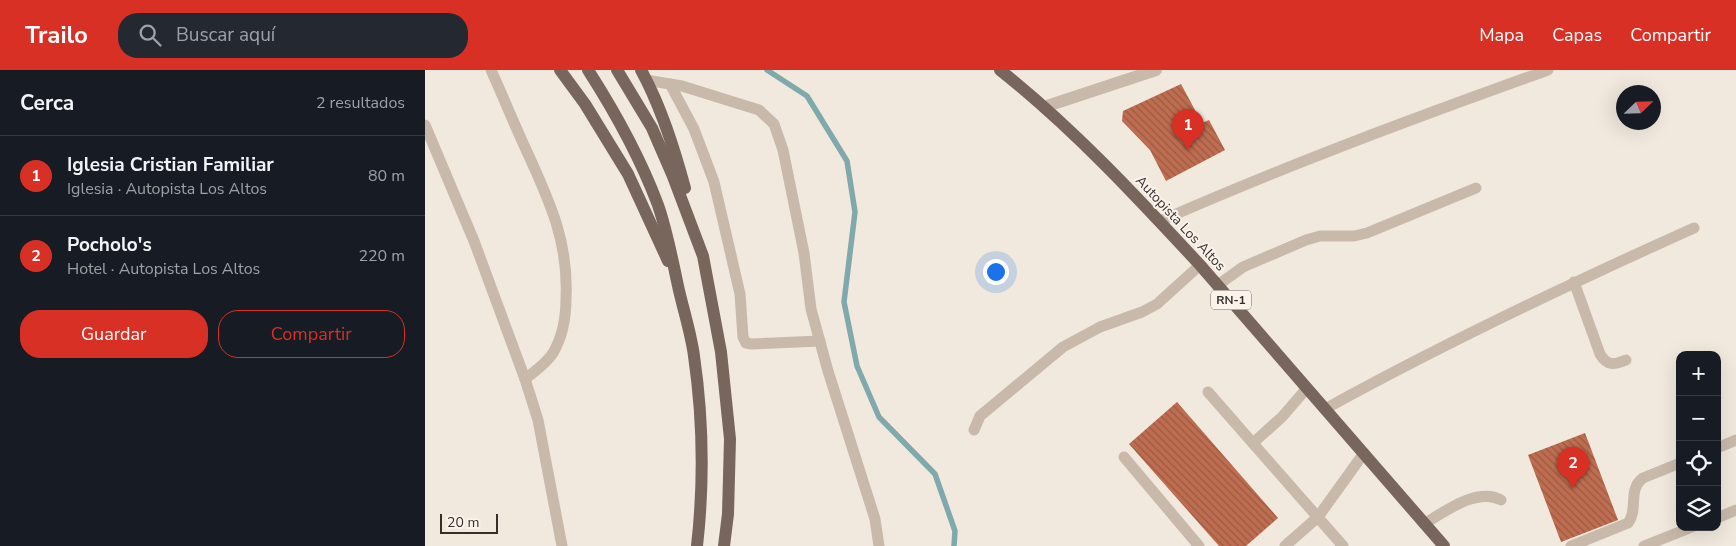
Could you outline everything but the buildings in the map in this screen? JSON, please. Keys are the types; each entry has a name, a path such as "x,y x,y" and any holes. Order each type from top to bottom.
{"main road":[{"path":"560,70 585,104 628,174 678,284"},
{"path":"587,70 607,100 634,150 657,204 669,242 694,355 701,433 701,514 697,546"},
{"path":"617,70 652,128 672,174 703,256"},
{"name":"Autopista Los Altos","path":"1005,72 1128,188 1160,221 1218,285 1444,546"},
{"path":"644,75 678,160 703,256 721,352 729,440 728,514 724,546"}],"street":[{"path":"1044,108 1156,70"}],"lane":[{"path":"491,70 557,221 564,249 567,281 566,316 561,334 552,353 541,367 525,379"},
{"path":"1160,221 1282,170 1548,70"},
{"path":"644,75 759,110 774,124 783,150 802,244 811,309 875,520 879,546"},
{"path":"670,84 694,129 714,182 740,294 743,337 746,343 820,342"},
{"path":"425,126 474,241 525,379 538,420 562,546"},
{"path":"1218,285 1243,267 1306,240 1320,236 1354,236 1367,233 1476,188"},
{"path":"1325,409 1574,282 1693,228"},
{"path":"974,430 980,416 1063,347 1100,327 1143,312 1157,304 1200,265"},
{"path":"1574,282 1600,354 1608,364 1626,360"},
{"path":"1253,443 1282,417 1307,388"},
{"path":"1208,392 1343,546"},
{"path":"1721,446 1736,440"},
{"path":"1285,546 1318,517 1364,453"},
{"path":"1123,457 1199,546"},
{"path":"1571,546 1628,523 1631,518 1633,493 1638,482 1643,478 1676,465"},
{"path":"1424,524 1471,499 1488,496 1501,500"},
{"path":"1721,516 1736,510"},
{"path":"1644,546 1682,531"}],"waterway":[{"path":"767,70 807,96 847,161 855,212 844,302 857,366 879,417 935,474 955,531 954,546"}],"place":[{"name":"Iglesia Cristian Familiar","path":"1188,150"},
{"name":"Pocholo's","path":"1573,488"}]}
